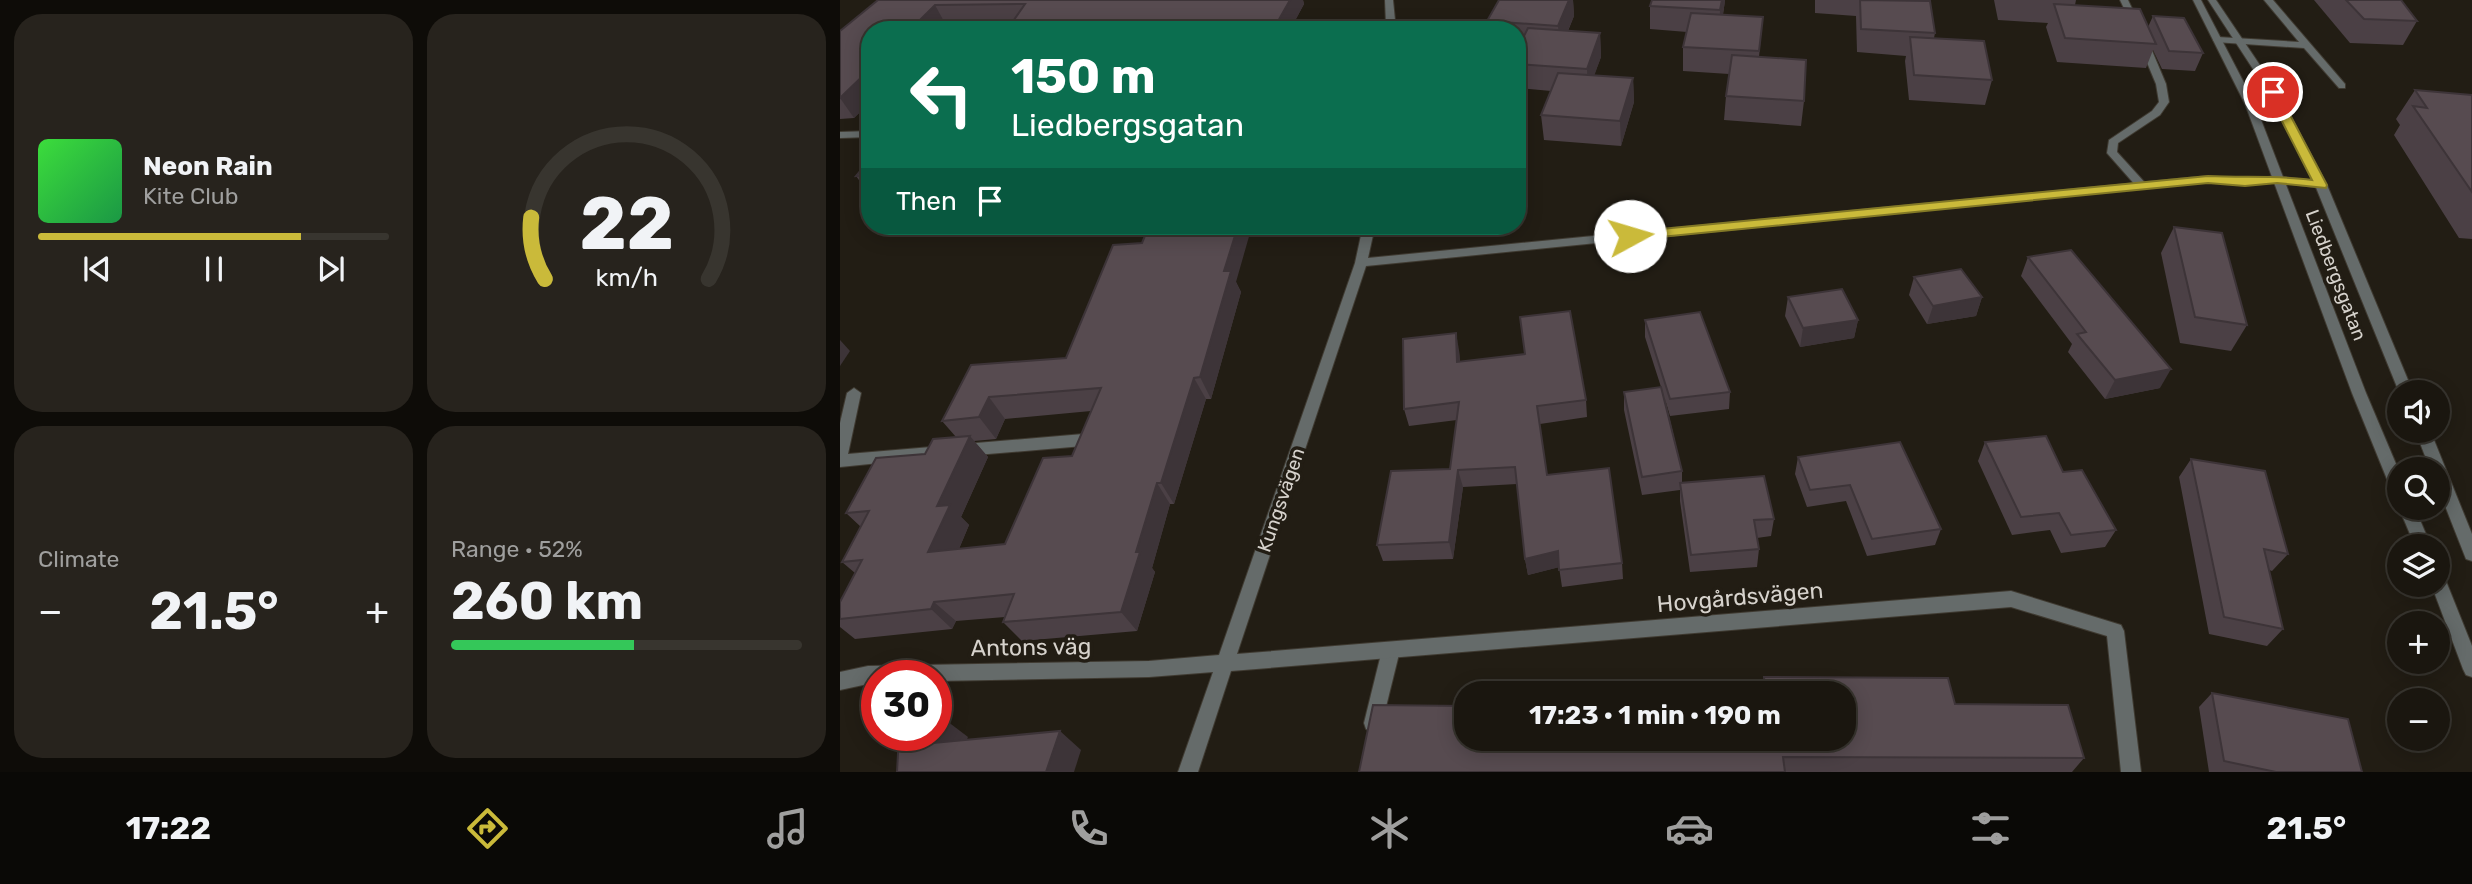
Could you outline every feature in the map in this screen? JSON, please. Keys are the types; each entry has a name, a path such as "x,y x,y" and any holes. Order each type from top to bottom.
{"street":[{"path":"1389,0 1390,21"},
{"path":"2123,0 2161,84 2164,102 2156,113 2113,142 2112,153 2141,185"},
{"name":"Liedbergsgatan","path":"2197,0 2250,104 2387,460"},
{"name":"Liedbergsgatan","path":"2212,0 2273,92 2321,185 2401,380"},
{"path":"2268,0 2342,86"},
{"path":"2218,40 2306,44"},
{"path":"840,135 861,134"},
{"path":"1361,263 2208,179 2245,182 2277,179 2321,185"},
{"name":"Kungsvägen","path":"1188,772 1223,662 1257,571 1361,263 1367,235"},
{"path":"840,455 854,393"},
{"path":"840,461 1095,439"},
{"path":"2450,499 2472,554"},
{"path":"2444,597 2472,669"},
{"name":"Hovgårdsvägen","path":"1223,662 2011,599 2115,631 2131,772"},
{"path":"1368,745 1391,650"},
{"name":"Antons väg","path":"840,681 867,674 1149,669 1223,662"}],"building":[{"path":"878,0 1290,0 1278,21 1013,21 1025,4 935,5 919,21 861,21 861,78 840,98 840,31"},
{"path":"1499,0 1569,0 1558,26 1526,24 1526,21 1487,21"},
{"path":"1652,0 1722,0 1720,10 1650,6"},
{"path":"1860,0 1930,1 1935,33 1861,29"},
{"path":"2346,0 2401,0 2417,21 2364,19"},
{"path":"2054,4 2140,9 2156,44 2065,38"},
{"path":"1691,13 1763,17 1759,51 1683,47"},
{"path":"2153,16 2184,18 2203,53 2169,51"},
{"path":"1528,28 1600,33 1587,69 1526,65"},
{"path":"1910,37 1984,41 1992,80 1914,75"},
{"path":"1732,55 1806,60 1804,101 1726,96"},
{"path":"1558,73 1633,78 1620,121 1541,115"},
{"path":"2415,90 2472,95 2472,192 2413,106 2427,108"},
{"path":"2174,227 2222,233 2247,325 2195,317"},
{"path":"1145,235 1235,235 1224,271 1231,271 1200,377 1194,378 1161,483 1157,483 1136,552 1140,552 1121,612 1003,622 1014,594 934,602 931,609 840,619 840,602 862,560 842,562 869,511 846,513 876,458 925,454 933,439 970,436 937,506 950,505 928,552 1005,544 1043,458 1072,456 1101,388 989,397 979,417 942,421 971,365 1066,358 1113,245 1142,243"},
{"path":"2071,250 2171,369 2115,380 2077,334 2086,332 2028,257"},
{"path":"1961,269 1982,297 1933,306 1914,277"},
{"path":"1842,289 1858,320 1803,328 1788,297"},
{"path":"1570,311 1586,400 1537,406 1547,475 1609,468 1622,563 1559,570 1558,551 1525,559 1515,467 1458,470 1449,542 1377,545 1391,471 1450,469 1459,402 1404,409 1403,339 1456,333 1457,362 1525,354 1520,317"},
{"path":"1700,312 1730,392 1670,399 1645,320"},
{"path":"1661,387 1682,471 1642,477 1624,392"},
{"path":"2046,436 2063,472 2082,470 2116,530 2071,535 2059,513 2021,517 1985,442"},
{"path":"1900,442 1941,529 1872,539 1850,485 1810,490 1798,457"},
{"path":"2191,459 2265,471 2288,554 2264,549 2283,629 2224,617"},
{"path":"1764,476 1774,519 1754,520 1759,549 1691,555 1680,483"},
{"path":"1764,677 1948,678 1955,704 2068,705 2084,758 1783,757 1785,772 1359,772 1373,705 1454,706 1454,751 1856,751 1856,681 1764,681"},
{"path":"2212,693 2348,719 2362,772 2276,772 2224,761"},
{"path":"1060,731 1046,772 897,772 898,751 952,751 952,741"}],"route":[{"path":"1630,236 2208,179 2245,182 2277,179 2321,185 2273,92"}]}
